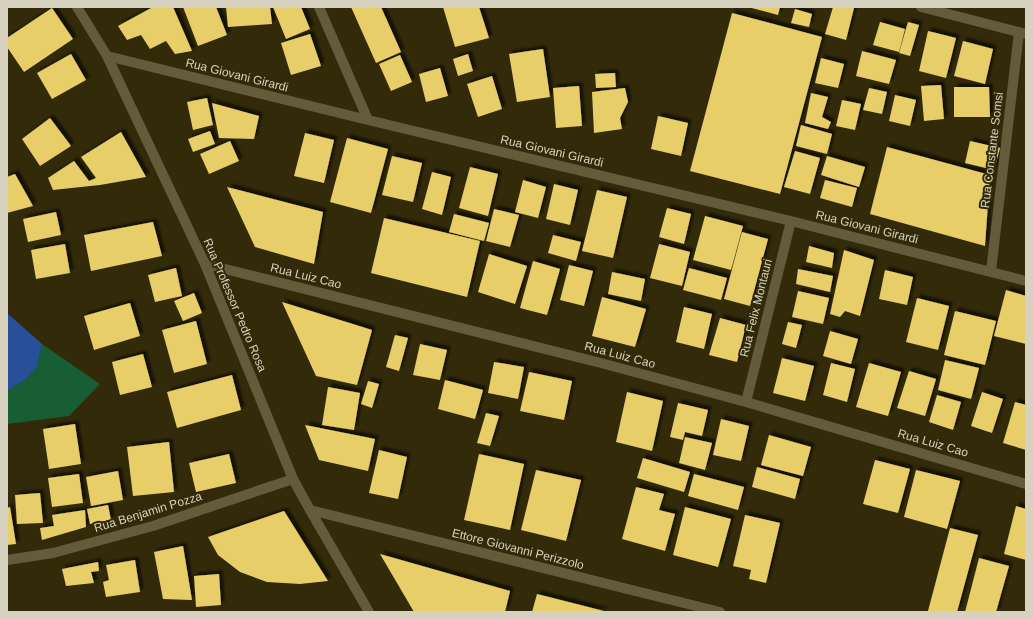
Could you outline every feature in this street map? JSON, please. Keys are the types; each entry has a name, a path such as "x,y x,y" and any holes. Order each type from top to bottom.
{"street":[{"name":"Rua Professor Pedro Rosa","path":"77,7 107,56 205,264 293,479 369,612"},
{"path":"319,7 368,120"},
{"path":"921,7 1022,33"},
{"name":"Rua Constante Somsi","path":"991,271 1022,33"},
{"name":"Rua Giovani Girardi","path":"107,56 791,221 1026,281"},
{"name":"Rua Felix Montauri","path":"746,402 791,221"},
{"name":"Rua Luiz Cao","path":"205,264 601,363 746,402 1026,484"},
{"name":"Rua Benjamin Pozza","path":"7,560 53,553 153,526 293,479"},
{"name":"Ettore Giovanni Perizzolo","path":"310,510 720,612"}],"green space":[{"path":"42,344 100,384 69,416 7,424 7,391 26,379 37,367"}],"water":[{"path":"7,313 42,344 37,367 26,379 7,391"}],"building":[{"path":"153,7 173,7 192,51 175,54 166,41 150,49 141,35 127,40 118,26"},
{"path":"183,7 216,7 227,35 198,46"},
{"path":"226,7 270,7 272,24 228,27"},
{"path":"273,7 301,7 310,29 286,39"},
{"path":"351,7 381,7 401,52 376,63"},
{"path":"443,7 479,7 489,38 455,47"},
{"path":"748,7 780,7 778,15"},
{"path":"833,7 854,8 846,40 825,34"},
{"path":"52,8 73,39 24,72 7,47 7,38"},
{"path":"795,9 812,14 809,27 791,23"},
{"path":"732,13 822,37 780,194 690,171"},
{"path":"880,22 905,29 899,52 873,45"},
{"path":"908,22 919,25 910,56 899,53"},
{"path":"928,31 956,38 946,78 919,71"},
{"path":"310,34 321,66 291,75 281,43"},
{"path":"963,41 993,49 985,84 954,76"},
{"path":"543,49 550,97 517,102 509,54"},
{"path":"862,51 896,60 889,84 856,76"},
{"path":"71,54 86,80 52,99 37,73"},
{"path":"468,54 473,71 458,76 453,59"},
{"path":"400,55 412,82 391,91 379,64"},
{"path":"821,58 844,64 838,88 815,83"},
{"path":"440,68 448,96 426,102 419,74"},
{"path":"615,73 616,87 596,88 595,74"},
{"path":"492,76 502,109 478,117 467,84"},
{"path":"941,85 944,119 924,121 921,86"},
{"path":"579,86 582,126 556,128 553,88"},
{"path":"954,87 989,87 990,117 954,117"},
{"path":"625,88 628,102 620,118 622,129 594,133 592,92"},
{"path":"869,88 887,92 882,114 863,110"},
{"path":"811,93 828,97 822,117 831,122 828,129 805,123"},
{"path":"895,95 916,100 910,126 889,121"},
{"path":"207,98 213,125 193,130 187,102"},
{"path":"842,100 861,104 855,130 836,126"},
{"path":"212,103 259,116 254,139 219,138"},
{"path":"658,116 688,123 681,156 651,149"},
{"path":"50,118 71,146 40,166 22,139"},
{"path":"801,125 832,134 827,154 796,146"},
{"path":"210,131 215,144 193,152 188,139"},
{"path":"121,132 146,177 100,185 53,190 48,178 74,161 89,181 96,178 81,157"},
{"path":"305,133 334,140 324,183 294,176"},
{"path":"347,138 388,149 371,213 330,202"},
{"path":"230,141 239,161 209,174 200,154"},
{"path":"970,141 1000,148 994,170 965,163"},
{"path":"887,147 990,175 985,246 870,214"},
{"path":"795,151 820,158 810,194 784,187"},
{"path":"392,156 422,163 413,202 382,195"},
{"path":"827,156 865,167 859,187 821,175"},
{"path":"470,167 498,174 488,216 459,208"},
{"path":"432,172 451,177 442,215 422,209"},
{"path":"15,174 33,206 7,213 7,177"},
{"path":"523,180 546,187 538,218 515,212"},
{"path":"825,180 857,188 852,207 820,198"},
{"path":"554,184 578,190 570,225 546,219"},
{"path":"227,187 323,212 314,264 255,247"},
{"path":"597,190 627,197 613,258 582,251"},
{"path":"667,208 691,214 684,244 659,237"},
{"path":"494,209 519,215 510,247 486,241"},
{"path":"56,212 61,235 28,242 23,219"},
{"path":"454,214 489,223 484,241 449,232"},
{"path":"705,216 743,226 731,270 693,260"},
{"path":"384,218 480,241 467,297 371,273"},
{"path":"153,222 162,256 91,271 84,235"},
{"path":"742,232 768,239 750,306 724,299"},
{"path":"553,235 581,242 576,261 548,253"},
{"path":"65,244 70,273 36,279 31,250"},
{"path":"659,244 690,252 682,286 650,278"},
{"path":"809,246 834,253 832,268 806,262"},
{"path":"844,250 874,260 860,316 845,311 840,317 830,314"},
{"path":"489,254 527,266 515,304 478,292"},
{"path":"533,261 560,269 547,315 520,308"},
{"path":"569,265 593,271 584,306 560,300"},
{"path":"176,268 182,296 155,302 148,275"},
{"path":"689,268 727,278 721,300 683,290"},
{"path":"798,269 833,276 830,292 796,284"},
{"path":"885,270 913,277 907,305 879,299"},
{"path":"612,272 645,279 641,301 608,294"},
{"path":"1006,290 1026,296 1026,344 994,336"},
{"path":"798,291 829,298 823,324 792,317"},
{"path":"194,293 202,313 183,321 174,301"},
{"path":"602,297 646,309 635,347 592,336"},
{"path":"917,298 949,306 938,350 906,342"},
{"path":"282,302 372,330 357,385 316,376"},
{"path":"130,303 140,336 94,350 84,316"},
{"path":"684,307 712,314 704,349 676,342"},
{"path":"955,311 996,321 985,365 944,355"},
{"path":"720,318 746,325 737,362 709,355"},
{"path":"196,321 207,364 174,373 162,330"},
{"path":"788,322 802,325 796,348 782,344"},
{"path":"830,331 858,339 851,364 823,356"},
{"path":"395,335 408,338 399,371 386,367"},
{"path":"420,344 447,350 440,380 413,375"},
{"path":"143,354 152,387 120,395 112,362"},
{"path":"782,358 814,366 805,401 773,393"},
{"path":"945,360 979,368 971,399 938,390"},
{"path":"494,362 524,367 518,399 488,393"},
{"path":"831,363 855,369 847,402 823,395"},
{"path":"869,363 901,372 888,416 856,407"},
{"path":"909,371 936,379 925,416 897,408"},
{"path":"529,372 572,381 564,420 520,411"},
{"path":"232,375 241,410 177,428 167,392"},
{"path":"445,380 483,390 475,419 438,409"},
{"path":"368,381 379,384 372,408 361,404"},
{"path":"328,387 360,393 354,430 322,425"},
{"path":"627,392 663,401 652,451 616,442"},
{"path":"982,392 1003,399 992,433 971,426"},
{"path":"937,395 961,402 953,430 929,422"},
{"path":"1015,402 1026,405 1026,450 1003,443"},
{"path":"678,403 708,410 702,436 685,432 683,440 670,437"},
{"path":"486,413 499,416 490,446 477,443"},
{"path":"721,419 749,426 741,461 713,455"},
{"path":"75,424 81,464 49,469 43,429"},
{"path":"305,425 375,439 368,471 319,460"},
{"path":"769,435 811,447 803,476 761,465"},
{"path":"685,437 712,443 705,470 679,463"},
{"path":"169,442 174,492 133,496 127,447"},
{"path":"379,450 407,457 398,499 369,493"},
{"path":"229,454 236,483 196,492 189,463"},
{"path":"479,454 524,464 510,530 464,520"},
{"path":"643,458 690,472 684,492 637,478"},
{"path":"875,460 910,469 898,513 863,504"},
{"path":"757,467 800,479 795,499 752,487"},
{"path":"536,470 581,480 566,541 521,530"},
{"path":"916,470 960,481 947,529 904,517"},
{"path":"118,471 123,500 91,506 86,477"},
{"path":"79,474 83,503 52,507 48,478"},
{"path":"694,474 744,487 738,510 688,496"},
{"path":"636,487 664,494 659,510 675,514 665,551 622,539"},
{"path":"40,493 43,523 17,524 15,495"},
{"path":"108,505 111,520 90,524 87,509"},
{"path":"1016,506 1026,509 1026,560 1004,554"},
{"path":"10,507 16,544 7,545 7,508"},
{"path":"685,507 731,519 718,567 673,555"},
{"path":"85,510 86,527 42,540 40,528 54,526 52,515"},
{"path":"284,511 328,581 300,584 267,582 240,572 218,555 208,537"},
{"path":"745,515 780,523 766,583 749,579 751,570 733,566"},
{"path":"950,528 978,535 957,612 928,611"},
{"path":"183,546 192,600 163,599 154,552"},
{"path":"380,554 510,591 505,612 414,612"},
{"path":"979,558 1009,566 996,612 965,612"},
{"path":"135,560 140,592 106,597 103,582 109,580 106,565"},
{"path":"98,562 99,571 91,572 94,583 66,586 62,569"},
{"path":"219,574 221,605 196,607 194,576"},
{"path":"537,594 604,611 604,612 532,612"}]}
